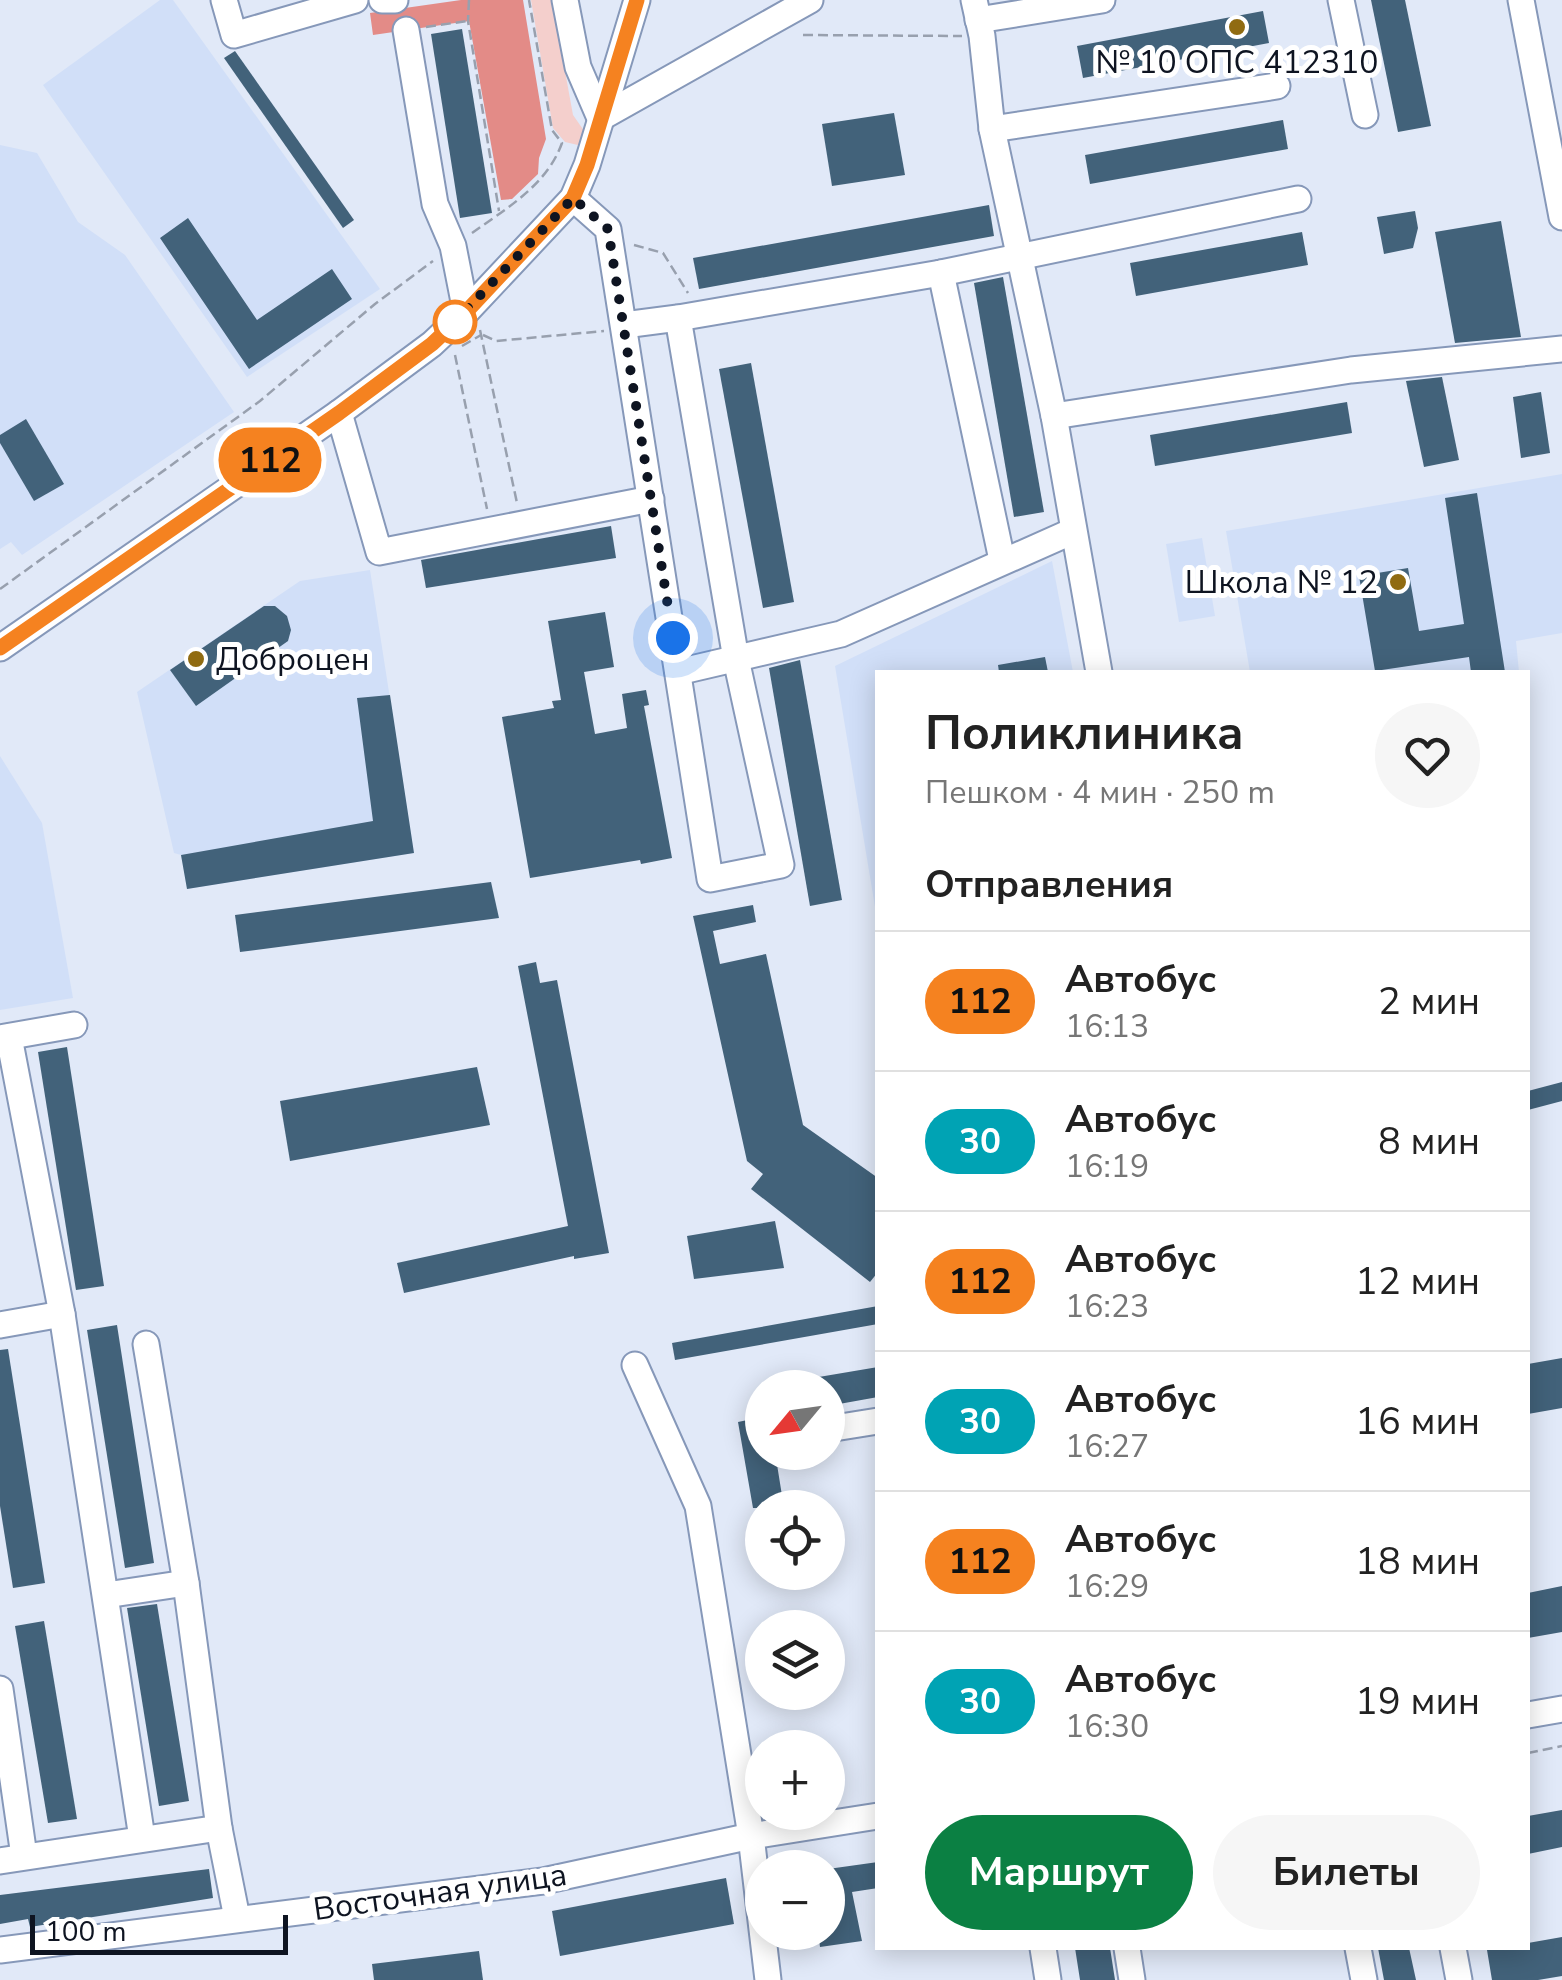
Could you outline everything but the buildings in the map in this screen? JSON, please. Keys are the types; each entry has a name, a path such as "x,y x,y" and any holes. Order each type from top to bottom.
{"street":[{"path":"224,0 234,34 352,0"},
{"path":"382,0 395,0"},
{"path":"564,0 578,67 600,118"},
{"path":"0,648 339,413 432,344 466,312 573,198 637,0"},
{"path":"600,118 810,0"},
{"path":"1100,670 1054,416 992,129 978,19 1102,0"},
{"path":"1341,0 1365,114"},
{"path":"1521,0 1562,216"},
{"path":"406,30 434,204 454,246 466,312"},
{"path":"992,129 1276,86"},
{"path":"573,198 608,229 710,878 781,866 736,659 690,316"},
{"path":"624,326 941,273 1298,199"},
{"path":"941,273 1002,560"},
{"path":"1054,416 1351,370 1562,350"},
{"path":"339,413 379,552 651,499"},
{"path":"678,672 841,634 1073,531"},
{"path":"74,1025 4,1038 62,1314 142,1838"},
{"path":"0,1326 62,1314"},
{"path":"146,1344 186,1583 218,1828 237,1918"},
{"path":"635,1364 698,1506 751,1836 768,1980"},
{"path":"845,1426 875,1421"},
{"path":"106,1595 186,1583"},
{"path":"0,1689 12,1859 218,1828"},
{"path":"1530,1715 1562,1709"},
{"name":"Восточная улица","path":"0,1950 542,1881 751,1836 875,1816"},
{"path":"1043,1950 1048,1980"},
{"path":"1127,1950 1132,1980"},
{"path":"1358,1950 1364,1980"},
{"path":"1453,1950 1459,1980"}],"path":[{"path":"469,0 468,21 500,213"},
{"path":"0,589 260,402 375,304 500,213 554,165 562,143 552,130 528,0"},
{"path":"803,35 978,19"},
{"path":"406,30 468,21"},
{"path":"608,229 620,240 663,253 690,316"},
{"path":"482,335 496,341 624,326"},
{"path":"482,335 521,524"},
{"path":"482,335 454,350 491,530"},
{"path":"1530,1752 1562,1746"}],"shaded area":[{"path":"160,0 173,0 380,289 247,377 43,85"},
{"path":"461,0 523,0 546,139 538,174 512,199 501,200 469,21 373,35 370,13"},
{"path":"531,0 552,0 573,115 587,135 582,146 565,142 553,128"},
{"path":"0,145 37,153 78,222 125,255 234,412 22,555 11,542 0,549"},
{"name":"Школа № 12","path":"1562,474 1562,633 1516,641 1519,670 1250,670 1226,531"},
{"path":"1202,538 1215,616 1179,622 1166,544"},
{"path":"1052,561 1073,670 875,670 875,907 835,666"},
{"path":"370,570 414,853 187,889 181,855 174,853 137,692 300,581"},
{"path":"0,756 42,823 73,998 0,1010"}],"bus line":[{"name":"112","path":"0,648 339,413 432,344 466,312 573,198 587,165 637,0"}],"place":[{"name":"№ 10 ОПС 412310","path":"1237,27"},
{"name":"Школа № 12","path":"1398,582"},
{"name":"Доброцен","path":"196,659"}],"route":[{"path":"455,322 449,328 573,198 608,229 673,638"}]}
